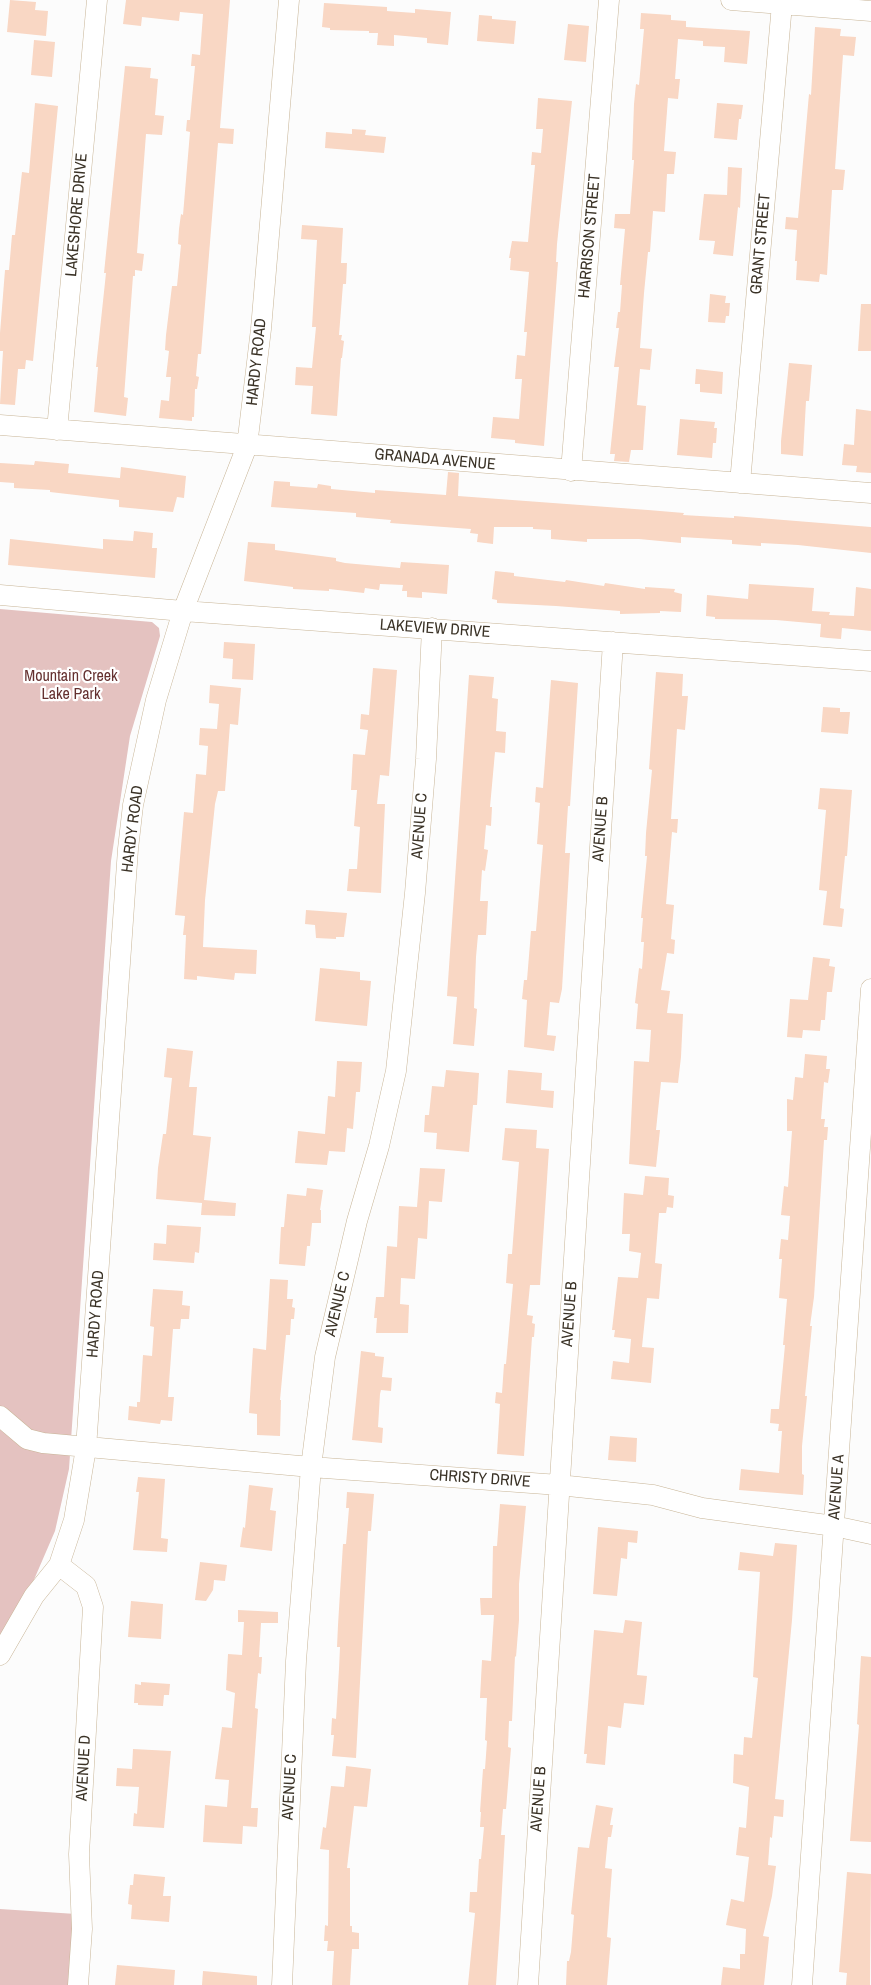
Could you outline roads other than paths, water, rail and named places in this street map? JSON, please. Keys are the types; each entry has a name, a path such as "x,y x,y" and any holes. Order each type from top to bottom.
{"street":[{"name":"LAKESHORE DRIVE","path":"57,430 97,0"},
{"name":"HARDY ROAD","path":"0,1655 34,1596 59,1565 75,1520 86,1448 133,805 156,699 183,611 247,446 261,329 289,0"},
{"name":"HARRISON STREET","path":"571,471 609,0"},
{"path":"731,0 871,11"},
{"name":"GRANT STREET","path":"740,483 782,4"},
{"name":"GRANADA AVENUE","path":"0,425 871,493"},
{"name":"LAKEVIEW DRIVE","path":"0,595 183,611 871,661"},
{"name":"AVENUE C","path":"282,1985 296,1662 311,1467 325,1357 396,1071 416,893 426,759 432,628"},
{"name":"AVENUE B","path":"528,1985 613,642"},
{"name":"AVENUE A","path":"802,1985 871,989"},
{"name":"CHRISTY DRIVE","path":"0,1416 27,1438 43,1443 311,1467 560,1485 653,1495 702,1508 834,1526 871,1534"},
{"name":"AVENUE D","path":"59,1565 86,1586 93,1607 79,1854 82,1929 78,1985"}],"park label":[{"name":"Mountain Creek Lake Park","path":"71,686"}]}
